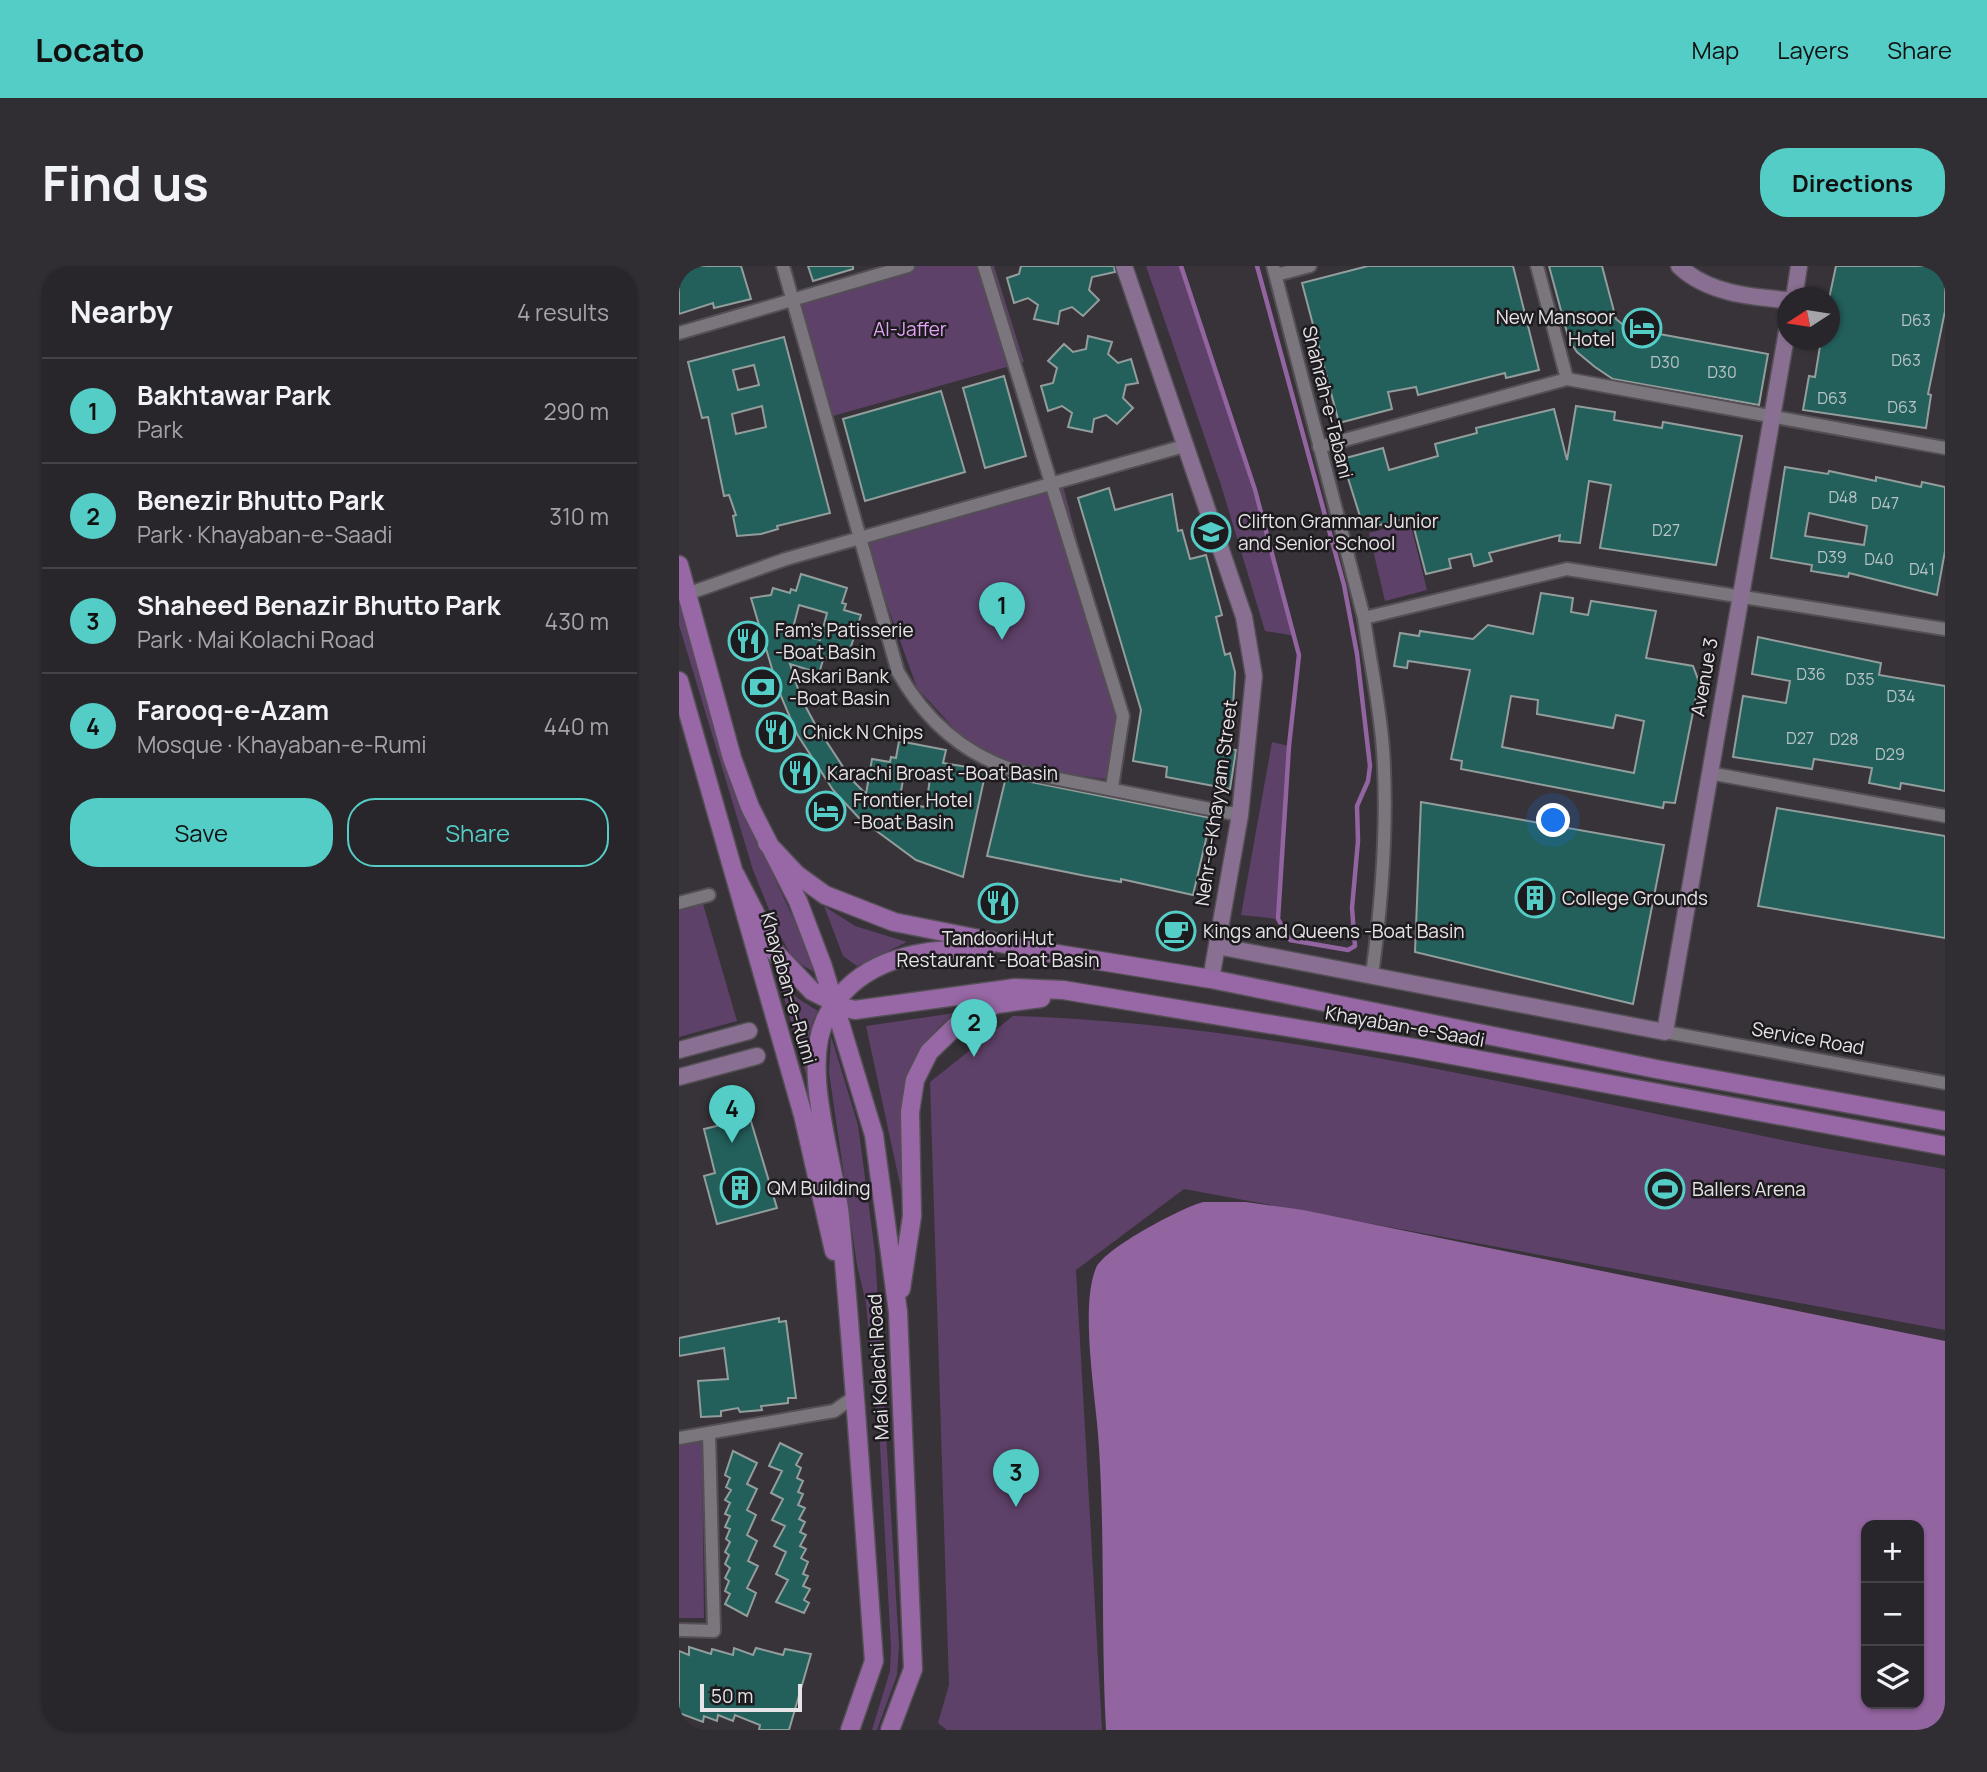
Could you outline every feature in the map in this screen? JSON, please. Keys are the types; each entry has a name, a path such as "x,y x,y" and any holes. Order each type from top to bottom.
{"main road":[{"name":"Khayaban-e-Rumi","path":"679,565 731,758 767,843 798,901 835,1004"},
{"name":"Khayaban-e-Rumi","path":"679,681 803,1115 847,1309"},
{"path":"767,843 796,874 825,895 856,909 894,922 1045,952"},
{"path":"735,874 775,952 812,991 835,1004"},
{"path":"847,1309 840,1213 824,1136 818,1065 821,1032 835,1004 849,984 865,973 905,956 964,949 1045,952"},
{"name":"Khayaban-e-Saadi","path":"1045,952 1211,979 1656,1069 1945,1121"},
{"name":"Khayaban-e-Saadi","path":"835,1004 855,1010 1015,988 1063,989 1414,1048 1945,1146"},
{"path":"898,1312 912,1216 909,1112 915,1080 929,1052 967,1015 997,1004 1097,995"},
{"name":"Mai Kolachi Road","path":"835,1004 874,1135 898,1312 913,1669 890,1730"},
{"name":"Mai Kolachi Road","path":"847,1309 874,1661 851,1730"}],"street":[{"path":"783,266 898,671 917,703 954,739 990,762 1013,770 1112,787 1240,815"},
{"path":"679,333 908,266"},
{"path":"984,266 1123,716 1112,787"},
{"name":"Nehr-e-Khayyam Street","path":"1124,266 1244,617 1254,676 1240,815 1211,979"},
{"path":"1275,271 1310,266"},
{"path":"1537,266 1567,379"},
{"path":"1679,266 1705,284 1731,292 1777,299"},
{"path":"1796,287 1799,266"},
{"name":"Shahrah-e-Tabani","path":"1275,271 1364,618 1381,734 1384,780 1382,861 1372,975"},
{"name":"Avenue 3","path":"1665,1032 1784,350"},
{"path":"1319,447 1567,379 1945,448"},
{"path":"687,594 724,579 860,538 1051,486 1184,446"},
{"path":"1364,618 1567,569 1945,629"},
{"path":"1709,773 1945,816"},
{"path":"679,903 709,895"},
{"path":"1217,946 1665,1032"},
{"path":"679,1051 749,1031"},
{"name":"Service Road","path":"1665,1032 1945,1083"},
{"path":"679,1077 757,1056"},
{"path":"679,1438 834,1411 854,1398"},
{"path":"679,1630 714,1631 709,1434"}],"green space":[{"name":"Al-Jaffer","path":"904,266 994,266 1024,362 833,416 800,298"},
{"path":"1146,266 1181,266 1255,497 1296,636 1265,631 1221,485"},
{"path":"1063,486 1123,716 1118,781 1022,767 1001,759 962,737 917,688 883,593 868,541"},
{"path":"1410,522 1427,590 1385,601 1369,533"},
{"path":"679,592 739,801 807,948 814,972 794,960 778,932 753,870 679,625"},
{"path":"1272,742 1289,746 1278,919 1241,915"},
{"path":"703,904 737,1021 679,1037 679,911"},
{"path":"824,906 855,926 907,942 857,966 843,956"},
{"path":"778,976 797,998 818,1011 807,1045 808,1081"},
{"path":"955,1013 933,1034 918,1055 908,1077 901,1124 904,1203 866,1026"},
{"path":"1013,1016 1108,1021 1297,1044 1484,1078 1808,1145 1945,1169 1945,1330 1184,1189 1076,1270 1102,1730 947,1730 938,1723 949,1685 930,1082"},
{"path":"831,1036 858,1125 875,1253 899,1646 897,1675 877,1730 872,1730 890,1671 891,1648 880,1445 866,1303 857,1265 829,1072"},
{"path":"702,1442 704,1618 679,1618 679,1445"}],"shaded area":[{"path":"1203,1202 1246,1202 1303,1210 1945,1341 1945,1730 1106,1730 1101,1483 1089,1331 1091,1285 1096,1268 1102,1260 1128,1240 1162,1220"}],"building":[{"path":"679,266 741,266 751,299 714,308 713,303 679,314"},
{"path":"808,266 853,266 853,269 813,281"},
{"path":"1021,266 1114,266 1115,272 1092,277 1089,290 1099,300 1083,316 1072,307 1060,311 1058,324 1034,319 1038,305 1028,298 1014,303 1007,278 1019,274"},
{"path":"1368,266 1513,266 1539,370 1506,378 1505,373 1418,395 1416,387 1388,392 1392,409 1339,423 1302,283"},
{"path":"1549,266 1602,266 1616,319 1627,328 1768,354 1759,405 1613,379 1577,352 1569,340"},
{"path":"1836,266 1945,266 1945,311 1928,394 1931,395 1926,428 1803,410 1809,376 1815,377 1819,350 1840,350 1840,287 1832,287"},
{"path":"1088,336 1112,342 1108,354 1118,363 1131,359 1138,383 1126,385 1123,398 1133,408 1117,424 1106,415 1094,419 1092,432 1068,427 1072,413 1062,406 1048,411 1041,386 1053,383 1057,368 1048,361 1064,344 1073,352 1086,349"},
{"path":"784,337 830,513 777,526 778,529 761,534 737,536 733,516 736,515 729,495 724,496 708,417 702,418 688,362","holes":["754,365 759,385 738,390 733,370","762,406 766,427 736,434 732,414"]},
{"path":"1004,376 1026,456 985,468 963,388"},
{"path":"941,391 965,472 865,501 843,419"},
{"path":"1576,406 1615,412 1614,420 1662,428 1663,422 1742,436 1716,565 1600,548 1611,485 1589,481 1580,543 1559,541 1560,535 1489,553 1492,561 1474,566 1471,554 1449,559 1451,568 1426,574 1411,517 1364,529 1342,459 1383,448 1389,470 1438,456 1435,444 1477,433 1476,428 1554,409 1567,460"},
{"path":"1785,467 1828,474 1829,471 1876,481 1876,477 1921,487 1922,482 1945,487 1945,551 1937,595 1849,573 1848,577 1811,571 1812,565 1771,558","holes":["1809,513 1867,526 1864,545 1805,536"]},
{"path":"1109,488 1115,510 1172,494 1178,531 1182,530 1190,559 1206,555 1222,615 1216,617 1225,655 1230,653 1235,672 1233,708 1229,707 1223,748 1236,750 1230,789 1166,777 1167,767 1133,761 1141,710 1078,498"},
{"path":"801,574 847,588 842,603 846,604 844,610 861,615 847,659 831,654 829,658 824,657 819,673 790,664 801,698 815,724 851,779 866,794 872,759 890,762 891,757 896,758 899,741 946,750 943,763 986,770 963,877 916,860 859,818 833,790 797,734 778,689 751,598 771,595 773,588 790,593 791,589 796,591","holes":["799,605 827,613 820,640 792,632","904,774 930,778 926,807 899,803"]},
{"path":"1541,593 1573,598 1571,612 1588,615 1591,601 1656,611 1646,658 1693,666 1699,682 1675,803 1664,802 1663,808 1461,769 1462,761 1451,759 1470,670 1408,661 1407,668 1394,666 1400,633 1419,636 1420,631 1473,639 1488,625 1533,634","holes":["1511,696 1538,700 1537,714 1613,728 1616,715 1644,721 1634,773 1502,747"]},
{"path":"1758,637 1881,663 1879,675 1945,686 1945,791 1901,783 1900,789 1869,783 1872,768 1814,759 1812,769 1733,757 1743,696 1786,703 1790,681 1752,674"},
{"path":"1006,777 1211,818 1193,895 1121,879 1121,882 987,856"},
{"name":"College Grounds","path":"1421,802 1664,845 1633,1004 1415,952"},
{"path":"1777,808 1945,836 1945,938 1758,906"},
{"path":"750,1118 777,1208 717,1224 704,1176 715,1173 704,1129"},
{"path":"779,1318 779,1322 786,1321 796,1398 788,1398 788,1403 761,1406 762,1410 740,1412 738,1408 721,1411 721,1416 701,1417 698,1381 728,1379 724,1348 679,1356 679,1338"},
{"path":"780,1443 802,1454 796,1465 801,1468 797,1478 803,1481 798,1492 803,1494 798,1505 805,1508 799,1519 805,1522 800,1532 806,1535 800,1546 806,1549 801,1558 808,1562 803,1574 808,1576 803,1586 810,1589 804,1600 809,1603 804,1613 776,1602 788,1580 776,1574 786,1552 774,1546 785,1526 772,1520 783,1499 771,1493 782,1471 769,1466"},
{"path":"733,1451 757,1463 747,1484 757,1489 747,1510 756,1515 747,1535 757,1541 748,1561 758,1566 747,1588 756,1593 747,1616 725,1604 730,1594 725,1591 729,1581 725,1578 730,1568 725,1564 729,1555 725,1552 730,1542 726,1539 730,1529 725,1527 730,1516 725,1514 730,1503 725,1500 731,1490 726,1487 730,1478 725,1475"},
{"path":"689,1647 711,1654 712,1649 733,1655 734,1648 753,1655 756,1648 783,1655 785,1649 811,1654 789,1730 759,1730 760,1725 735,1715 733,1721 718,1715 717,1721 704,1716 703,1722 679,1713 679,1651 689,1655"}],"waterway":[{"path":"1181,266 1255,490 1299,655 1289,746 1278,919 1290,940 1348,950 1355,946 1352,908 1358,841 1357,806 1368,781 1370,766 1357,654 1344,585 1257,266"}],"place":[{"name":"New Mansoor Hotel","path":"1642,328"},
{"name":"Clifton Grammar Junior and Senior School","path":"1211,532"},
{"name":"Bakhtawar Park","path":"1002,640"},
{"name":"Fam's Patisserie -Boat Basin","path":"748,641"},
{"name":"Askari Bank -Boat Basin","path":"762,687"},
{"name":"Chick N Chips","path":"776,732"},
{"name":"Karachi Broast -Boat Basin","path":"800,773"},
{"name":"Frontier Hotel -Boat Basin","path":"826,811"},
{"name":"College Grounds","path":"1535,898"},
{"name":"Tandoori Hut Restaurant -Boat Basin","path":"998,903"},
{"name":"Kings and Queens -Boat Basin","path":"1176,931"},
{"name":"Benezir Bhutto Park","path":"974,1057"},
{"name":"Farooq-e-Azam","path":"732,1143"},
{"name":"QM Building","path":"740,1188"},
{"name":"Ballers Arena","path":"1665,1189"},
{"name":"Shaheed Benazir Bhutto Park","path":"1016,1507"}]}
